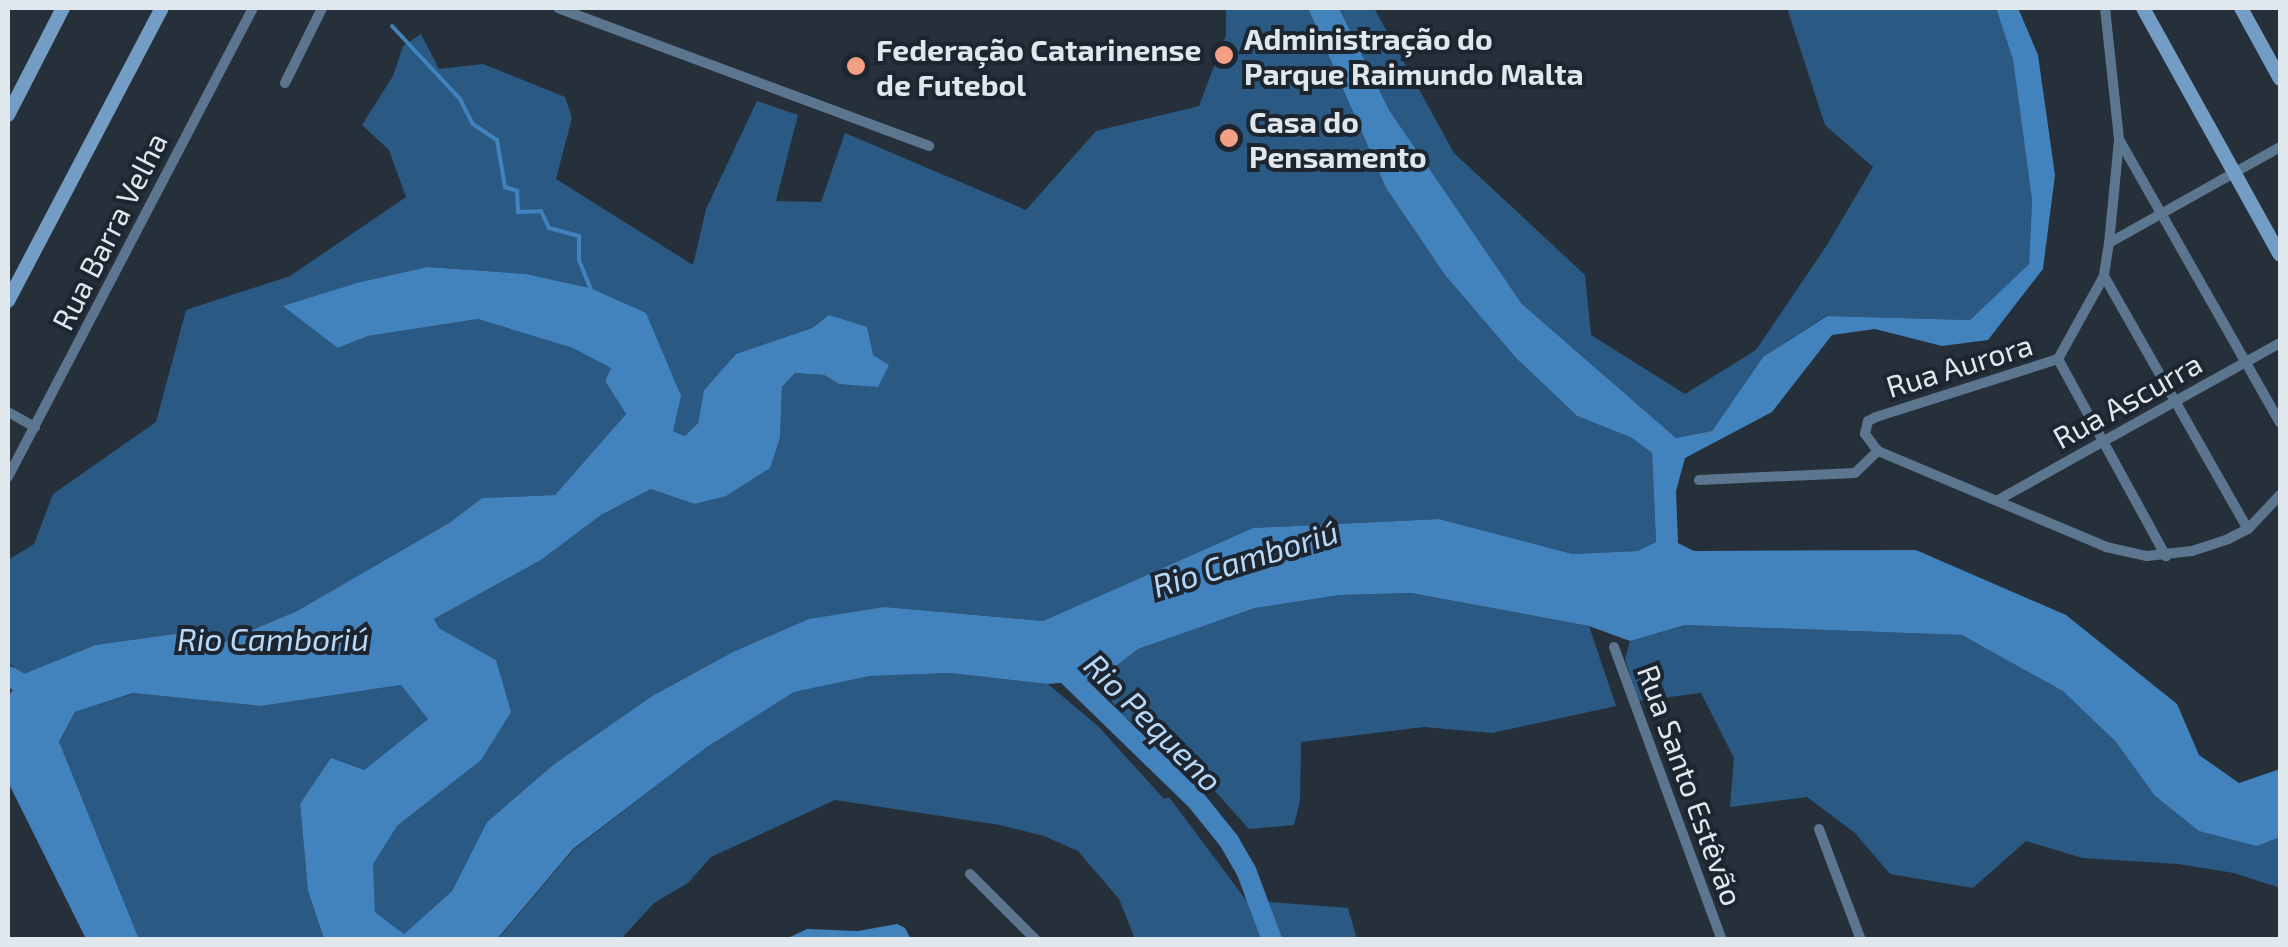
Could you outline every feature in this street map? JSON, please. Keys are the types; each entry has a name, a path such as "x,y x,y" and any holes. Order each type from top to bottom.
{"street":[{"path":"8,115 63,8"},
{"path":"8,301 162,8"},
{"name":"Rua Barra Velha","path":"8,476 254,8"},
{"path":"286,83 322,8"},
{"path":"558,8 929,146"},
{"name":"Rua Aurora","path":"1878,451 1865,434 1868,421 2058,360 2104,276 2119,140 2106,8"},
{"path":"2143,8 2280,255"},
{"path":"2241,8 2280,79"},
{"path":"2119,140 2280,423"},
{"path":"2109,243 2280,147"},
{"path":"2104,276 2248,529"},
{"name":"Rua Ascurra","path":"1998,500 2280,343"},
{"path":"2058,360 2166,556"},
{"path":"8,412 35,427"},
{"path":"1699,480 1855,473 1878,451 2106,547 2166,556 2206,548 2248,529 2280,495"},
{"name":"Rua Santo Estêvão","path":"1614,647 1722,940"},
{"path":"1819,828 1861,940"},
{"path":"970,874 1020,919 1036,940"}],"shaded area":[{"path":"1226,8 1308,8 1386,188 1445,275 1516,358 1577,416 1632,438 1652,453 1656,542 1639,551 1573,554 1439,519 1253,528 1043,621 885,607 731,653 652,696 553,765 487,822 452,891 404,934 375,912 372,864 397,826 480,760 496,660 439,628 434,619 541,560 601,515 651,489 694,504 780,437 782,387 795,373 824,375 839,384 873,355 829,315 812,328 736,354 704,390 698,423 686,436 673,431 590,288 526,274 428,267 338,348 368,336 478,319 574,348 612,368 605,381 626,414 555,495 482,498 449,523 297,611 222,643 174,634 95,645 21,675 8,662 8,560 34,544 53,494 156,422 186,310 290,276 406,197 389,150 362,125 393,76 403,46 421,34 439,69 483,64 565,97 572,118 556,179 693,265 706,209 757,101 798,115 776,201 821,202 845,133 1026,210 1096,131 1199,106 1226,35"},
{"path":"1339,8 1374,8 1454,153 1585,275 1591,335 1685,394 1756,350 1827,245 1873,167 1825,125 1787,8 1996,8 2013,60 2032,200 2029,264 1970,320 1826,316 1763,357 1712,431 1676,438 1522,304 1389,110"},
{"path":"1411,593 1589,626 1616,706 1492,733 1424,727 1301,742 1300,801 1294,825 1249,829 1197,771 1118,712 1099,679 1138,649 1255,608 1340,595"},
{"path":"1685,625 1962,635 2063,690 2116,742 2154,795 2257,846 2280,837 2280,888 2234,873 2178,864 2082,858 2026,841 1973,888 1890,874 1855,833 1807,797 1730,807 1734,758 1701,693 1638,701 1625,659 1630,641"},
{"path":"950,673 1048,684 1098,726 1164,799 1169,797 1246,900 1348,908 1357,939 1135,939 1119,899 1078,851 1044,836 1000,825 835,800 711,857 688,883 654,903 621,939 497,940 573,850 707,747 794,692 870,676"},
{"path":"401,685 429,718 364,770 300,803 308,891 324,939 139,939 59,743 75,712 134,693 261,706"}],"water":[{"name":"Rio Camboriú","path":"1308,8 1339,8 1389,110 1522,304 1676,438 1712,431 1763,357 1827,316 1970,320 2029,264 2032,200 2013,60 1996,8 2018,8 2038,55 2055,175 2043,269 1988,340 1942,346 1875,329 1832,335 1772,412 1685,458 1676,491 1678,543 1694,551 1916,550 2066,615 2177,704 2199,755 2239,783 2280,769 2280,837 2257,846 2199,831 2154,795 2116,742 2063,691 1962,635 1685,625 1630,641 1589,626 1411,593 1340,595 1255,608 1138,649 1099,679 1048,684 950,673 870,676 794,692 707,747 573,849 497,939 324,939 308,891 300,804 331,758 364,770 428,719 401,685 261,706 133,693 75,712 59,742 139,939 86,939 8,782 8,698 21,675 95,645 174,634 222,643 297,611 449,523 482,498 555,495 626,414 605,381 611,368 573,348 478,319 368,336 338,348 283,306 357,283 428,267 526,274 590,288 646,313 681,396 673,431 685,436 698,423 704,390 736,354 812,328 829,315 867,327 873,355 889,365 878,387 839,384 824,375 795,373 782,387 780,437 770,468 726,496 694,504 651,489 601,515 541,560 434,619 439,628 496,660 511,712 481,760 397,826 373,864 375,912 404,934 452,891 487,822 553,765 652,696 731,653 809,619 885,607 1043,621 1253,528 1439,519 1573,554 1638,551 1656,542 1652,453 1632,438 1577,416 1516,358 1445,275 1386,188"},
{"path":"897,924 905,928 911,939 786,939 807,929 858,931"}],"waterway":[{"path":"392,26 460,99 473,124 497,140 505,187 517,191 518,212 541,211 549,228 579,236 579,260 591,290"},
{"name":"Rio Pequeno","path":"1058,666 1196,800 1229,841 1246,870 1272,940"},
{"path":"8,676 38,692"}],"place":[{"name":"Administração do Parque Raimundo Malta","path":"1224,55"},
{"name":"Federação Catarinense de Futebol","path":"856,66"},
{"name":"Casa do Pensamento","path":"1229,138"}]}
